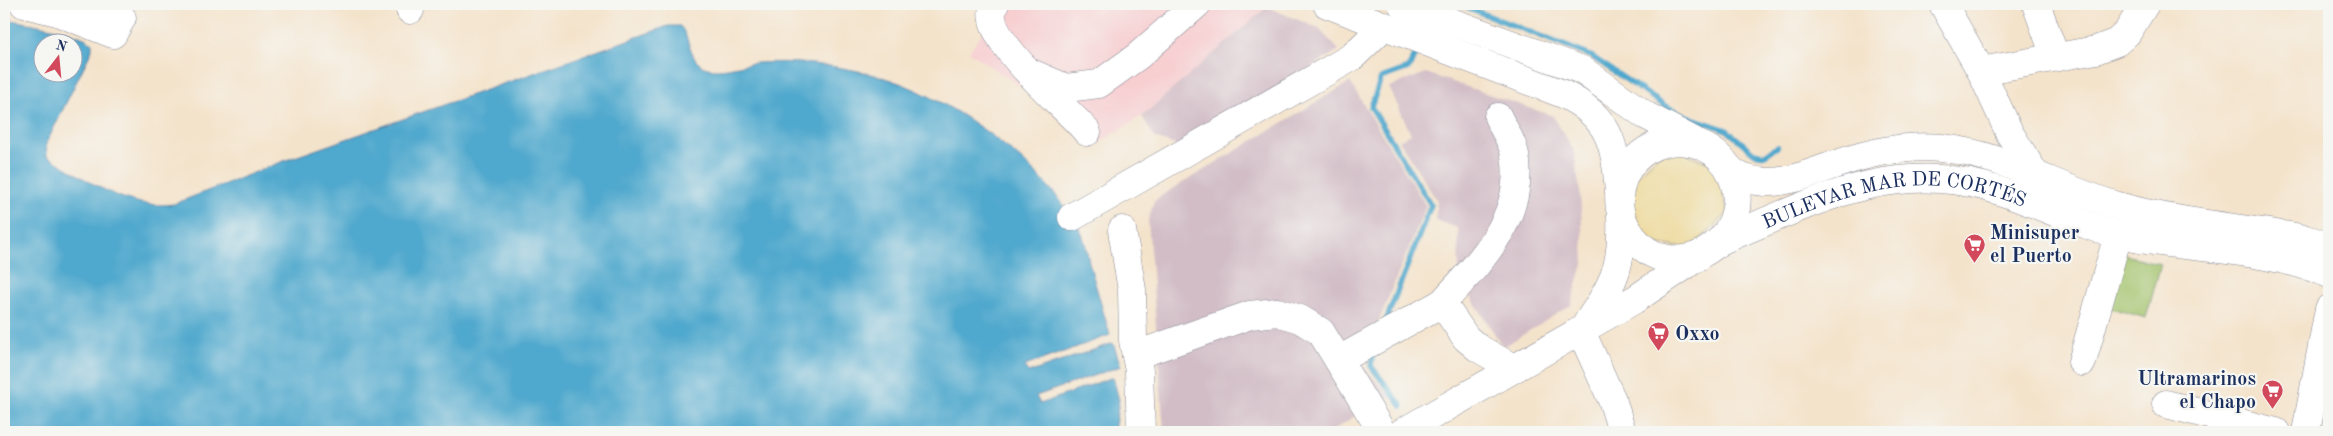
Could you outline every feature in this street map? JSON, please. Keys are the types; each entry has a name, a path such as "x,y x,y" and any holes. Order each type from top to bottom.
{"street":[{"path":"24,4 57,12 113,34 122,18 82,4"},
{"path":"995,4 992,9 991,18 996,31 1014,57 1087,132"},
{"path":"1029,72 1066,88 1099,84 1138,56 1197,4"},
{"path":"1327,4 1563,94 1583,105 1603,124 1612,143 1622,241 1612,284 1581,330"},
{"path":"1402,4 1582,70 1645,115 1716,155 1736,187 1737,205 1734,222 1713,246 1634,300 1403,432"},
{"path":"1943,4 1980,71 2010,134 2035,174"},
{"path":"2036,4 2055,56"},
{"path":"1980,71 2096,50 2117,42 2128,33 2145,4"},
{"path":"1072,217 1352,57 1384,26"},
{"path":"1339,360 1442,303 1483,258 1498,237 1510,210 1517,181 1515,153 1498,116"},
{"path":"1713,246 1681,259 1658,255 1638,243 1625,225 1620,207 1625,174 1643,152 1660,144 1679,141 1716,155"},
{"name":"BULEVAR MAR DE CORTÉS","path":"1716,155 1734,173 1748,179 1781,182 1866,155 1916,147 1942,148 1968,153 2035,174 2118,206 2324,258"},
{"name":"BULEVAR MAR DE CORTÉS","path":"1713,246 1844,190 1867,184 1936,178 1982,185 2091,227 2118,235 2273,258 2324,258"},
{"path":"1122,230 1132,290 1133,340 1139,371 1141,432"},
{"path":"2082,362 2118,235"},
{"path":"1442,303 1466,338 1478,348 1513,368"},
{"path":"2306,432 2329,309"},
{"path":"1136,355 1250,315 1277,312 1300,320 1322,332 1382,432"},
{"path":"1581,330 1614,402 1622,432"},
{"path":"2166,404 2276,432"}],"shaded area":[{"path":"1001,4 1255,4 1267,7 1162,100 1142,116 1091,148 1034,95 969,52"},
{"path":"1267,7 1318,28 1339,50 1181,147 1155,138 1142,116"},
{"path":"1426,73 1553,116 1574,151 1580,192 1584,261 1571,305 1503,347 1459,278 1458,228 1435,220 1437,201 1399,140 1411,134 1389,87"},
{"path":"1350,82 1426,206 1361,364 1390,397 1376,402 1331,432 1164,432 1148,220 1154,202 1159,197"}],"green space":[{"path":"2121,254 2161,264 2146,318 2107,307"}],"sand":[{"path":"1677,150 1716,166 1728,213 1690,249 1653,243 1631,212 1633,180 1661,153"}],"water":[{"path":"4,19 67,32 32,32 32,82 76,82 46,144 47,156 92,183 123,198 156,205 174,204 289,159 668,26 680,26 684,31 695,59 704,67 710,69 723,69 756,63 799,63 842,68 891,80 943,104 998,140 1046,184 1065,207 1080,230 1085,241 1089,262 1110,335 1025,366 1028,373 1113,343 1121,366 1036,396 1040,404 1113,377 1119,400 1114,432 4,432"},
{"path":"82,37 92,43 92,50 82,70"}],"waterway":[{"path":"1459,4 1591,56 1665,106 1689,117 1727,130 1754,153 1765,155 1777,147"},
{"path":"1385,323 1431,205 1371,107 1381,78 1409,68 1415,55"},
{"path":"1373,353 1371,366 1402,406"}],"place":[{"name":"Minisuper el Puerto","path":"1974,263"},
{"name":"Oxxo","path":"1659,352"},
{"name":"Ultramarinos el Chapo","path":"2272,409"}]}
